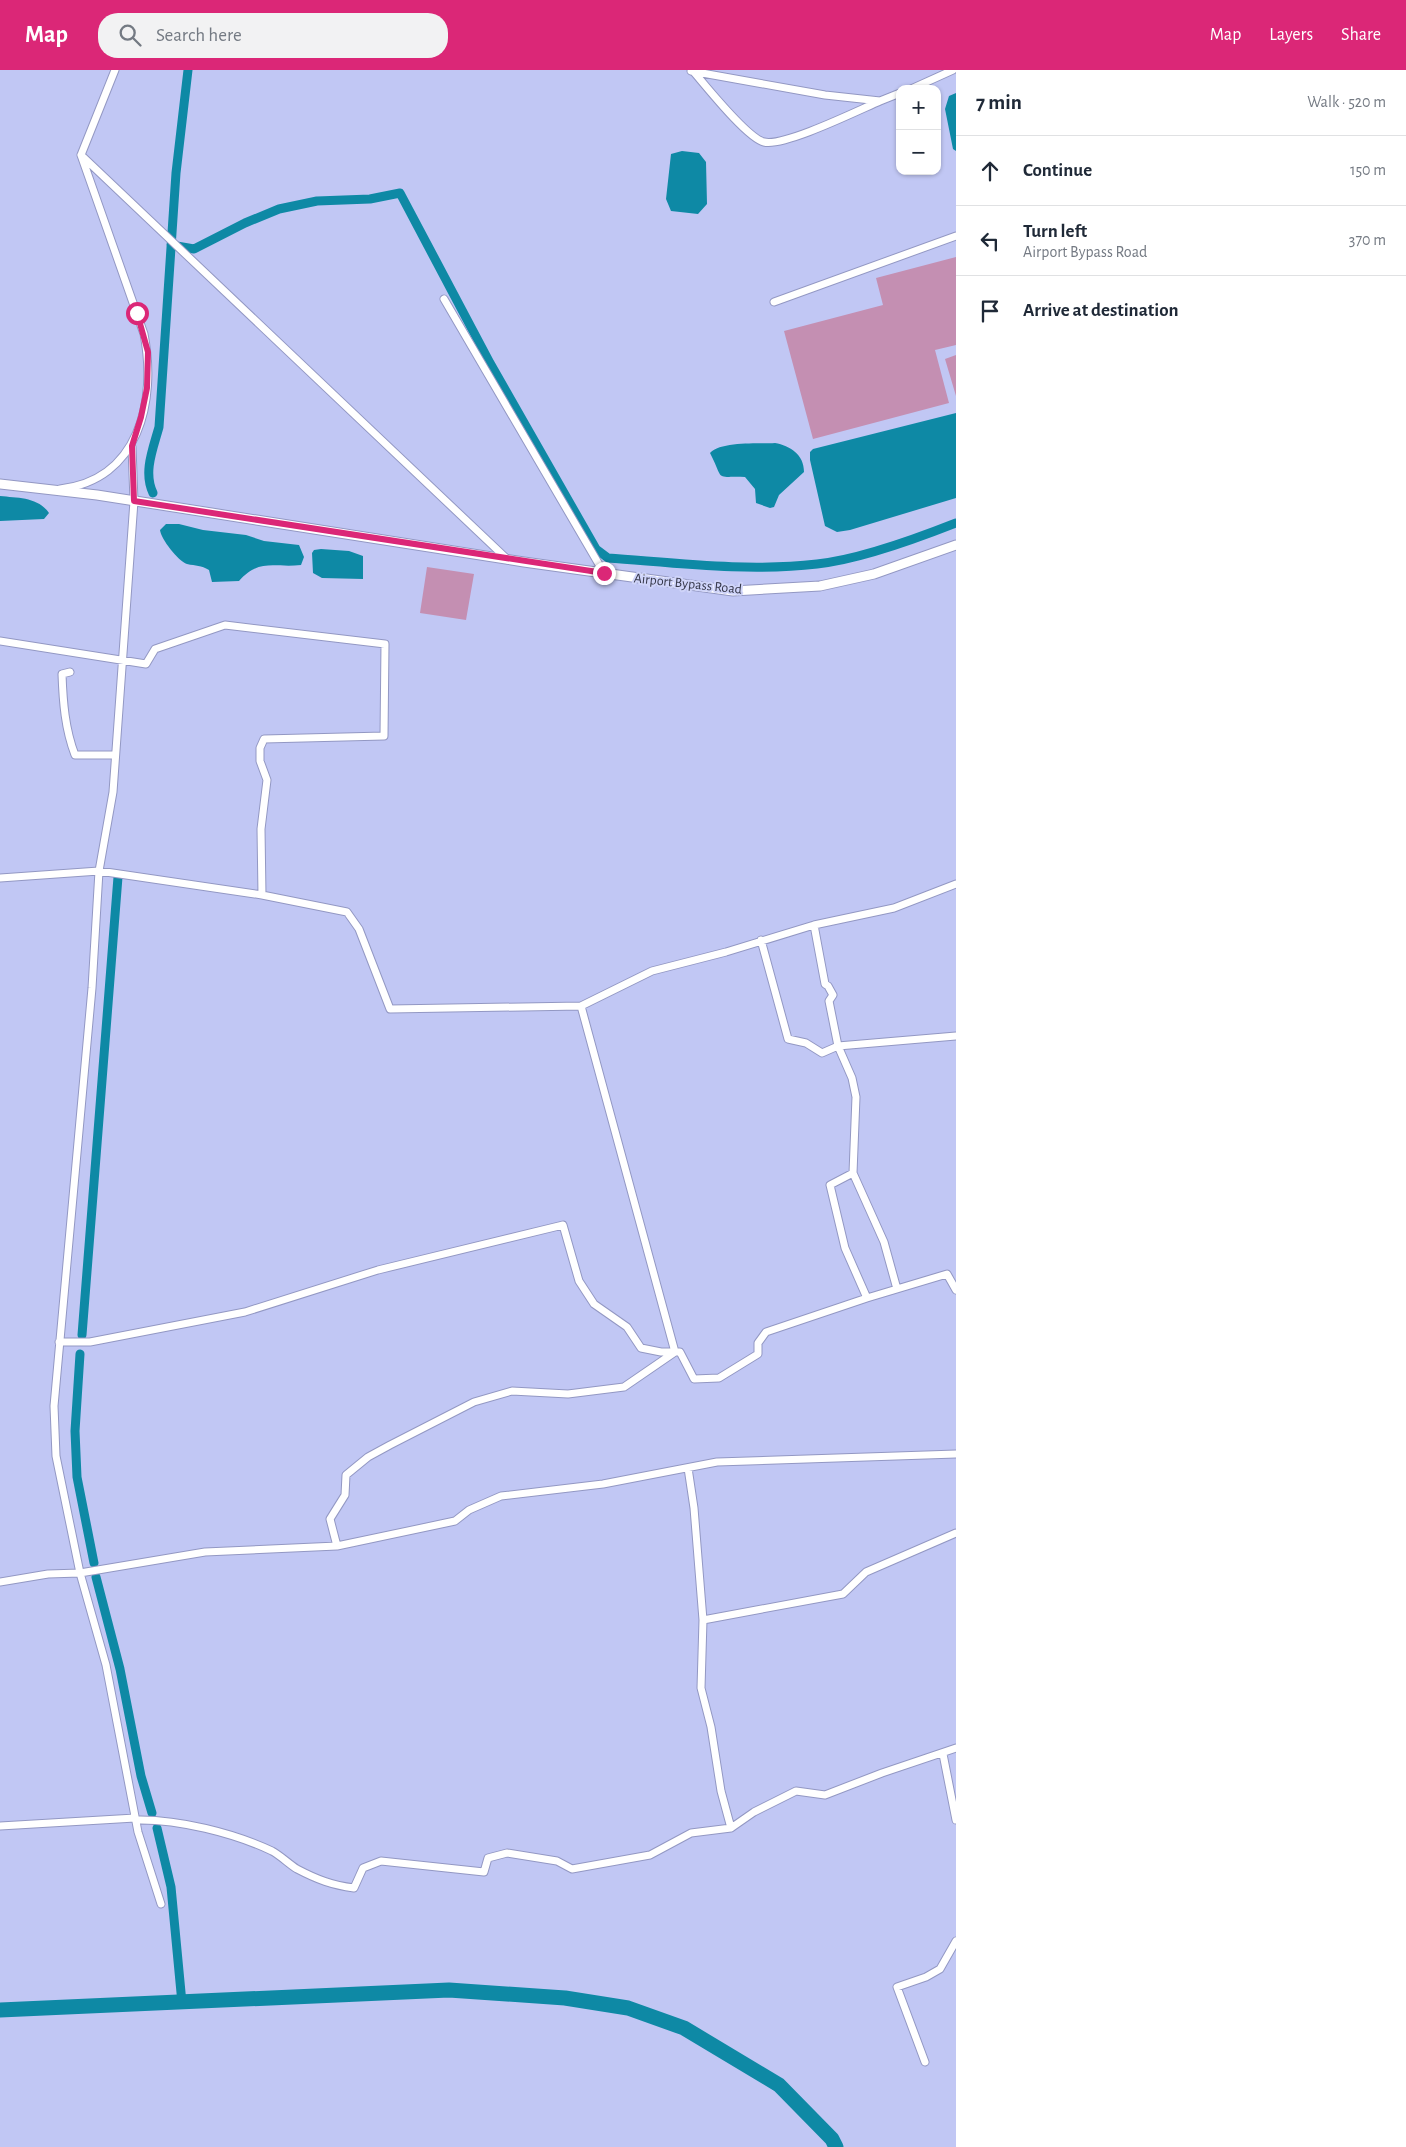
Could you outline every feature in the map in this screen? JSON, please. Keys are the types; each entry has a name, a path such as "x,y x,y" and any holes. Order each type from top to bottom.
{"street":[{"path":"115,70 81,154 144,334 148,352 147,388 132,446 134,501 113,792 99,870 92,988 54,1406 56,1456 80,1573 106,1665 136,1819 160,1904"},
{"path":"921,85 953,70"},
{"path":"691,71 824,95 880,101"},
{"path":"691,71 746,129 763,142 776,141 820,128 896,95"},
{"path":"81,154 508,560"},
{"path":"774,302 956,236"},
{"path":"444,299 604,573"},
{"path":"51,490 72,487 104,474 132,446"},
{"name":"Airport Bypass Road","path":"0,484 134,501 508,560 733,591 820,586 874,574 956,545"},
{"path":"0,641 121,662 148,664 155,649 225,625 385,644 384,736 264,739 260,748 260,761 267,780 261,829 262,895"},
{"path":"70,672 62,674 63,703 67,736 75,755 115,755"},
{"path":"0,878 99,870 262,895 347,912 359,929 390,1009 581,1006 652,972 814,925 894,908 956,884"},
{"path":"814,925 825,984 832,995 829,1001 838,1046 852,1078 856,1097 853,1173 884,1242 897,1289"},
{"path":"761,940 788,1039 806,1043 822,1053 838,1046 956,1036"},
{"path":"581,1006 675,1352"},
{"path":"853,1173 830,1185 846,1248 867,1298"},
{"path":"59,1342 90,1342 245,1312 378,1270 563,1225 579,1281 594,1304 627,1327 641,1348 680,1352 694,1379 719,1378 758,1354 758,1343 766,1332 956,1270"},
{"path":"947,1274 956,1290"},
{"path":"337,1546 330,1519 345,1495 346,1475 368,1457 474,1402 512,1391 568,1394 624,1387 675,1352"},
{"path":"0,1582 48,1574 80,1573 205,1552 337,1546 455,1521 469,1510 501,1496 603,1484 717,1462 956,1454"},
{"path":"688,1468 694,1508 703,1620 701,1688 711,1727 721,1791 732,1828"},
{"path":"703,1620 843,1594 866,1572 956,1533"},
{"path":"0,1826 136,1819 184,1825 248,1842 274,1852 296,1868 326,1884 354,1888 363,1868 381,1861 484,1872 488,1858 507,1853 557,1861 572,1869 650,1855 691,1833 732,1828 754,1812 796,1791 825,1795 882,1772 943,1754 956,1748"},
{"path":"943,1754 956,1820"},
{"path":"926,2062 897,1987 926,1977 940,1969 956,1940"}],"shaded area":[{"path":"956,257 956,345 935,350 949,403 813,439 784,331 883,305 876,278"},
{"path":"956,355 956,396 945,359"},
{"path":"427,567 474,574 466,620 420,613"}],"water":[{"path":"956,93 956,151 953,149 945,109 949,96"},
{"path":"682,151 699,153 706,162 707,204 698,214 671,211 666,199 671,154"},
{"path":"956,413 956,498 850,530 837,532 825,526 810,460 810,452 813,449"},
{"path":"775,443 786,446 799,456 802,460 804,472 779,495 774,507 770,508 756,503 755,489 745,477 721,476 710,453 715,449 731,445"},
{"path":"0,496 33,501 49,513 44,519 0,521"},
{"path":"166,524 179,524 203,530 246,535 264,541 299,545 304,557 301,565 260,567 254,569 239,581 212,582 209,570 183,562 170,549 163,539 160,530"},
{"path":"314,550 349,551 363,556 363,579 322,578 313,573 312,553"}],"waterway":[{"path":"153,493 150,485 149,469 159,427 176,173 188,70"},
{"path":"171,245 194,249 245,223 279,209 317,201 370,199 400,193 490,363 596,549 608,558 739,567 817,564 869,553 906,542 956,523"},
{"path":"82,1335 118,877"},
{"path":"80,1354 75,1431 77,1477 94,1563"},
{"path":"96,1577 120,1669 141,1776 152,1813"},
{"path":"157,1828 171,1887 182,2003"},
{"path":"0,2010 449,1990 565,1998 628,2008 684,2028 779,2085 832,2139 836,2147"}],"route":[{"path":"137,313 148,352 147,388 132,446 134,501 604,573"}]}
